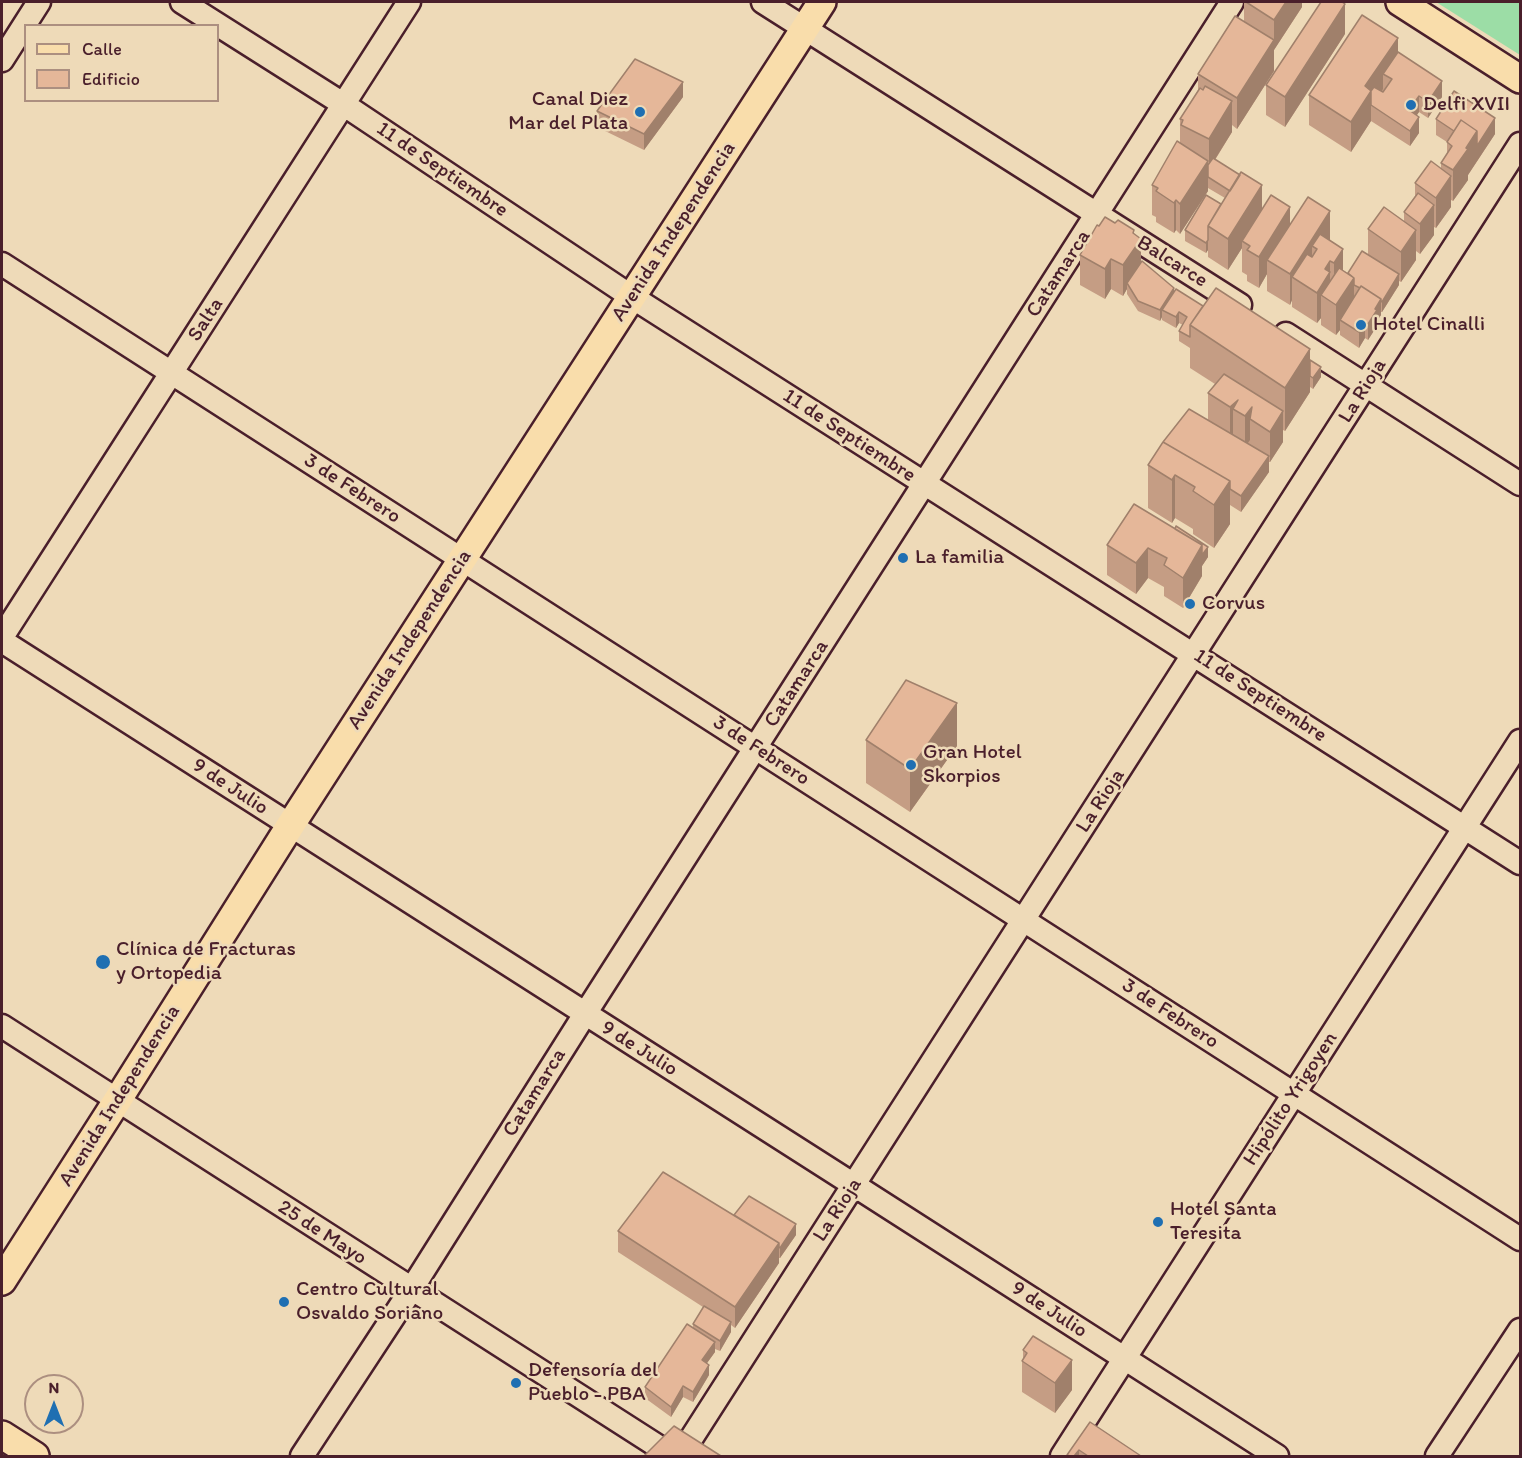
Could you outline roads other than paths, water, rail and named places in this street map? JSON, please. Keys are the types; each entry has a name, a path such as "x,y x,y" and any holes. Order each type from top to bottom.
{"main road":[{"name":"Avenida Independencia","path":"2,1281 290,826 822,2"},
{"path":"1400,2 1521,79"},
{"path":"2,1435 35,1456"}],"street":[{"path":"25,24 39,2"},
{"name":"11 de Septiembre","path":"182,2 216,24"},
{"name":"Salta","path":"2,639 409,2"},
{"name":"Balcarce","path":"763,2 1521,484"},
{"name":"Catamarca","path":"302,1456 411,1290 1232,2"},
{"path":"2,60 24,26"},
{"name":"11 de Septiembre","path":"219,26 632,297 924,485 1521,863"},
{"name":"La Rioja","path":"680,1456 1521,144"},
{"name":"3 de Febrero","path":"2,264 1521,1239"},
{"name":"9 de Julio","path":"2,639 290,826 1277,1456"},
{"name":"Hipólito Yrigoyen","path":"1062,1456 1521,741"},
{"name":"25 de Mayo","path":"2,1026 673,1456"},
{"path":"1437,1456 1521,1330"}],"place":[{"name":"Delfi XVII","path":"1411,105"},
{"name":"Canal Diez Mar del Plata","path":"640,112"},
{"name":"Hotel Cinalli","path":"1361,325"},
{"name":"La familia","path":"903,558"},
{"name":"Corvus","path":"1190,604"},
{"name":"Gran Hotel Skorpios","path":"911,765"},
{"name":"Clínica de Fracturas y Ortopedia","path":"103,962"},
{"name":"Hotel Santa Teresita","path":"1158,1222"},
{"name":"Centro Cultural Osvaldo Soriano","path":"284,1302"},
{"name":"Defensoría del Pueblo - PBA","path":"516,1383"}]}
